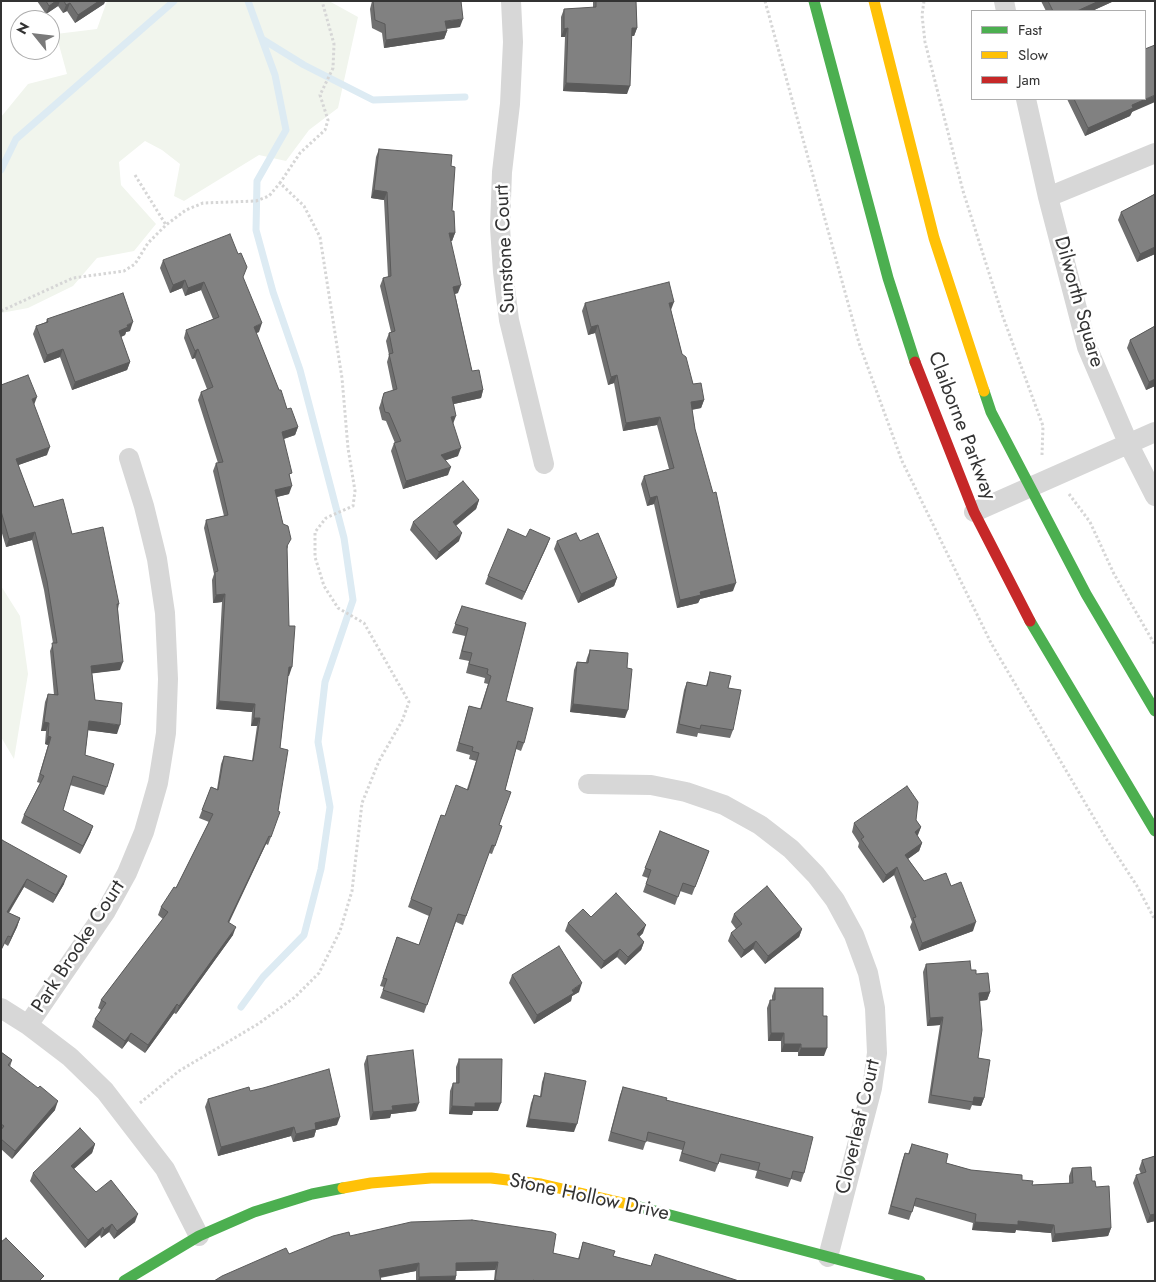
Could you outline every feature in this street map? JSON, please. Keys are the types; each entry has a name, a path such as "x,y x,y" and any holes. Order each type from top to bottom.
{"main road":[{"name":"Claiborne Parkway","path":"814,1 894,297 915,363 974,512 1046,650 1155,831"},
{"name":"Claiborne Parkway","path":"874,1 934,238 991,412 1086,594 1155,711"},
{"name":"Stone Hollow Drive","path":"124,1281 199,1236 254,1212 312,1194 362,1184 431,1178 491,1178 541,1184 600,1196 920,1281"}],"street":[{"name":"Sunstone Court","path":"511,1 510,104 502,172 500,218 503,272 509,320 544,464"},
{"name":"Dilworth Square","path":"1026,100 1048,198 1087,347 1128,445 1155,496"},
{"path":"1048,198 1155,153"},
{"path":"974,512 1155,432"},
{"name":"Park Brooke Court","path":"28,1025 106,911 127,873 144,832 158,783 166,733 168,679 165,613 157,559 144,506 129,458"},
{"name":"Cloverleaf Court","path":"588,784 651,785 686,792 724,805 760,825 792,849 816,874 835,900 854,935 868,973 875,1008 876,1052 872,1088 828,1257"},
{"path":"1,1008 28,1025 70,1057 105,1091 165,1169 199,1236"}],"path":[{"path":"1,311 73,278 124,271 135,264 148,243 166,225 186,210 203,203 256,201 269,196 300,154 325,130 328,120 320,95 333,68 334,44 322,1"},
{"path":"924,1 922,15 925,42 963,191 1002,316 1043,426 1042,458 1054,478 1077,502 1090,522 1114,574 1155,645"},
{"path":"135,176 166,225"},
{"path":"125,1117 153,1090 179,1071 258,1024 295,997 319,973 340,931 352,891 362,804 379,761 402,722 409,702 364,623 338,608 324,586 314,557 315,532 326,518 353,506 355,491 348,448 342,378 320,237 304,206 280,183"}],"shaded area":[{"path":"107,1 329,1 358,17 338,108 309,130 286,161 259,155 184,201 174,196 180,164 162,150 145,141 119,162 121,185 156,224 134,251 97,258 73,286 28,308 1,313 1,117 28,84 67,74 60,49 60,34 97,29"},
{"path":"1,586 20,616 28,674 14,759 1,737"}],"building":[{"path":"46,1 56,1 49,6"},
{"path":"64,1 99,1 78,15 70,3 66,5"},
{"path":"373,1 461,1 463,19 445,21 447,31 386,40 385,24 375,20"},
{"path":"596,1 636,1 637,28 632,28 630,86 566,83 568,28 564,29 564,9 596,7"},
{"path":"1048,1 1099,1 1079,10 1052,10"},
{"path":"1155,45 1155,95 1146,99 1146,49"},
{"path":"1074,100 1144,100 1132,105 1133,108 1088,128"},
{"path":"379,149 452,155 451,166 455,167 452,211 454,211 455,233 449,233 461,285 453,287 472,371 479,370 483,390 452,397 456,416 451,417 461,448 441,455 451,467 406,481 394,443 401,441 389,413 385,412 382,400 384,393 397,389 389,354 393,353 389,333 395,331 383,278 391,276 387,192 374,190"},
{"path":"1155,194 1155,247 1140,254 1121,212"},
{"path":"230,234 238,254 241,253 247,267 243,277 262,323 254,327 279,390 281,390 287,409 291,408 298,427 282,432 292,473 289,474 292,486 275,490 283,524 288,526 291,539 287,546 289,626 295,626 292,667 289,667 280,748 288,750 278,811 280,812 271,837 269,836 228,922 236,927 179,1006 177,1004 148,1045 131,1033 125,1041 95,1019 106,1003 101,1000 168,912 161,907 174,887 176,888 213,814 202,810 211,787 218,790 224,756 253,761 260,718 254,718 255,704 219,701 225,594 216,595 215,572 218,571 206,520 228,515 216,463 223,462 201,392 213,387 198,349 195,351 186,330 219,317 204,282 188,288 185,280 173,285 163,260"},
{"path":"669,282 674,302 669,303 682,354 686,357 693,384 701,383 704,400 691,402 695,429 713,493 716,492 736,583 700,592 701,595 680,600 657,496 650,498 644,476 674,468 660,417 626,423 617,375 611,377 598,325 591,327 585,303"},
{"path":"123,293 133,322 127,325 128,327 119,331 130,362 75,382 63,349 47,355 36,326 48,322 47,319"},
{"path":"1155,326 1155,379 1149,382 1130,340"},
{"path":"28,375 37,397 32,399 50,447 16,459 34,507 63,499 72,534 103,527 119,604 117,604 123,662 91,666 95,700 122,703 120,725 89,721 85,755 114,764 107,787 73,776 63,810 93,826 83,846 24,815 44,776 40,774 51,737 48,736 49,723 44,722 48,694 58,695 52,643 57,643 47,581 35,532 9,539 1,511 1,385"},
{"path":"463,481 479,500 453,522 462,533 439,552 413,522"},
{"path":"508,529 526,537 530,529 550,538 525,592 488,576"},
{"path":"576,533 580,541 598,533 617,578 581,594 557,541"},
{"path":"462,606 526,623 506,701 533,708 524,743 518,741 505,790 511,792 499,825 502,826 495,846 492,845 466,916 458,914 427,1005 383,990 387,979 383,978 397,937 419,945 432,908 411,899 441,815 445,816 456,785 468,790 479,753 472,751 473,747 459,743 469,706 481,709 491,676 487,674 488,669 469,664 472,653 462,651 468,628 455,624"},
{"path":"590,650 628,653 627,668 632,669 628,710 573,704 577,662 588,663"},
{"path":"710,672 731,676 728,688 741,690 733,730 701,725 700,729 679,724 687,682 707,686"},
{"path":"907,786 918,802 916,820 921,827 915,832 922,843 905,855 924,881 946,873 951,886 961,882 976,922 922,943 913,918 916,917 897,867 886,875 861,839 864,837 854,823"},
{"path":"660,831 709,851 695,887 683,883 678,897 646,884 651,870 645,868"},
{"path":"2,840 67,876 56,895 27,879 7,912 20,918 11,937 8,936 1,950 1,842"},
{"path":"767,886 802,929 768,956 756,941 744,950 731,933 742,924 734,914"},
{"path":"616,893 646,925 637,934 644,942 628,957 620,949 604,961 568,923 583,909 591,917"},
{"path":"559,946 582,983 572,990 574,993 537,1015 512,975"},
{"path":"970,961 971,970 976,970 976,974 988,973 990,992 979,993 982,1030 978,1058 990,1060 984,1098 974,1097 973,1102 931,1095 943,1017 930,1018 926,964"},
{"path":"775,988 823,988 823,1016 827,1016 827,1048 801,1048 801,1044 784,1044 784,1033 771,1033 770,1000 775,1000"},
{"path":"413,1050 419,1103 392,1106 393,1110 373,1112 367,1056"},
{"path":"1,1052 12,1060 8,1065 38,1088 40,1086 58,1101 15,1151 1,1139 1,1130 4,1126 1,1124"},
{"path":"459,1059 502,1059 501,1103 475,1103 475,1107 452,1106 453,1083 459,1083"},
{"path":"329,1069 340,1117 315,1123 316,1129 296,1134 294,1127 221,1147 208,1099 249,1087 250,1091 263,1088"},
{"path":"545,1073 586,1081 577,1124 529,1119 534,1095 541,1097"},
{"path":"623,1087 667,1098 666,1100 813,1137 804,1173 793,1171 791,1179 758,1170 760,1163 721,1154 718,1164 682,1153 685,1142 648,1132 646,1142 611,1132"},
{"path":"80,1128 95,1144 71,1166 96,1192 111,1180 138,1214 117,1231 112,1224 104,1230 103,1227 88,1240 33,1173"},
{"path":"912,1144 948,1154 946,1163 971,1170 1022,1175 1022,1180 1033,1181 1032,1185 1073,1183 1072,1168 1091,1167 1092,1181 1095,1181 1096,1187 1109,1186 1111,1228 1055,1234 1054,1225 1018,1221 1018,1225 975,1222 976,1214 916,1198 912,1212 891,1206 905,1153 909,1154"},
{"path":"1155,1156 1155,1214 1150,1215 1136,1175 1146,1172 1142,1160"},
{"path":"472,1220 552,1232 556,1234 553,1253 579,1259 583,1242 615,1251 613,1256 651,1266 655,1254 739,1281 503,1281 495,1280 498,1262 456,1263 456,1276 419,1277 419,1263 379,1270 381,1281 214,1281 286,1248 289,1254 333,1236 349,1232 350,1236 411,1222"},
{"path":"6,1238 44,1276 39,1281 1,1281 1,1242"}],"waterway":[{"path":"1,170 16,139 174,1"},
{"path":"241,1007 263,977 304,935 321,869 330,807 318,742 325,682 353,600 344,538 300,370 273,292 256,230 257,181 286,130 275,75 248,1"},
{"path":"262,39 304,65 373,100 465,97"}],"traffic: fast":[{"path":"814,1 888,278 915,362"},
{"path":"984,391 991,412 1086,594 1155,711"},
{"path":"1030,621 1155,831"},
{"path":"124,1281 199,1236 254,1212 312,1194 343,1188"},
{"path":"636,1206 920,1281"}],"traffic: slow":[{"path":"874,1 934,238 984,391"},
{"path":"343,1188 371,1183 431,1178 491,1178 541,1184 636,1206"}],"traffic: jam":[{"path":"915,362 974,512 1030,621"}]}
